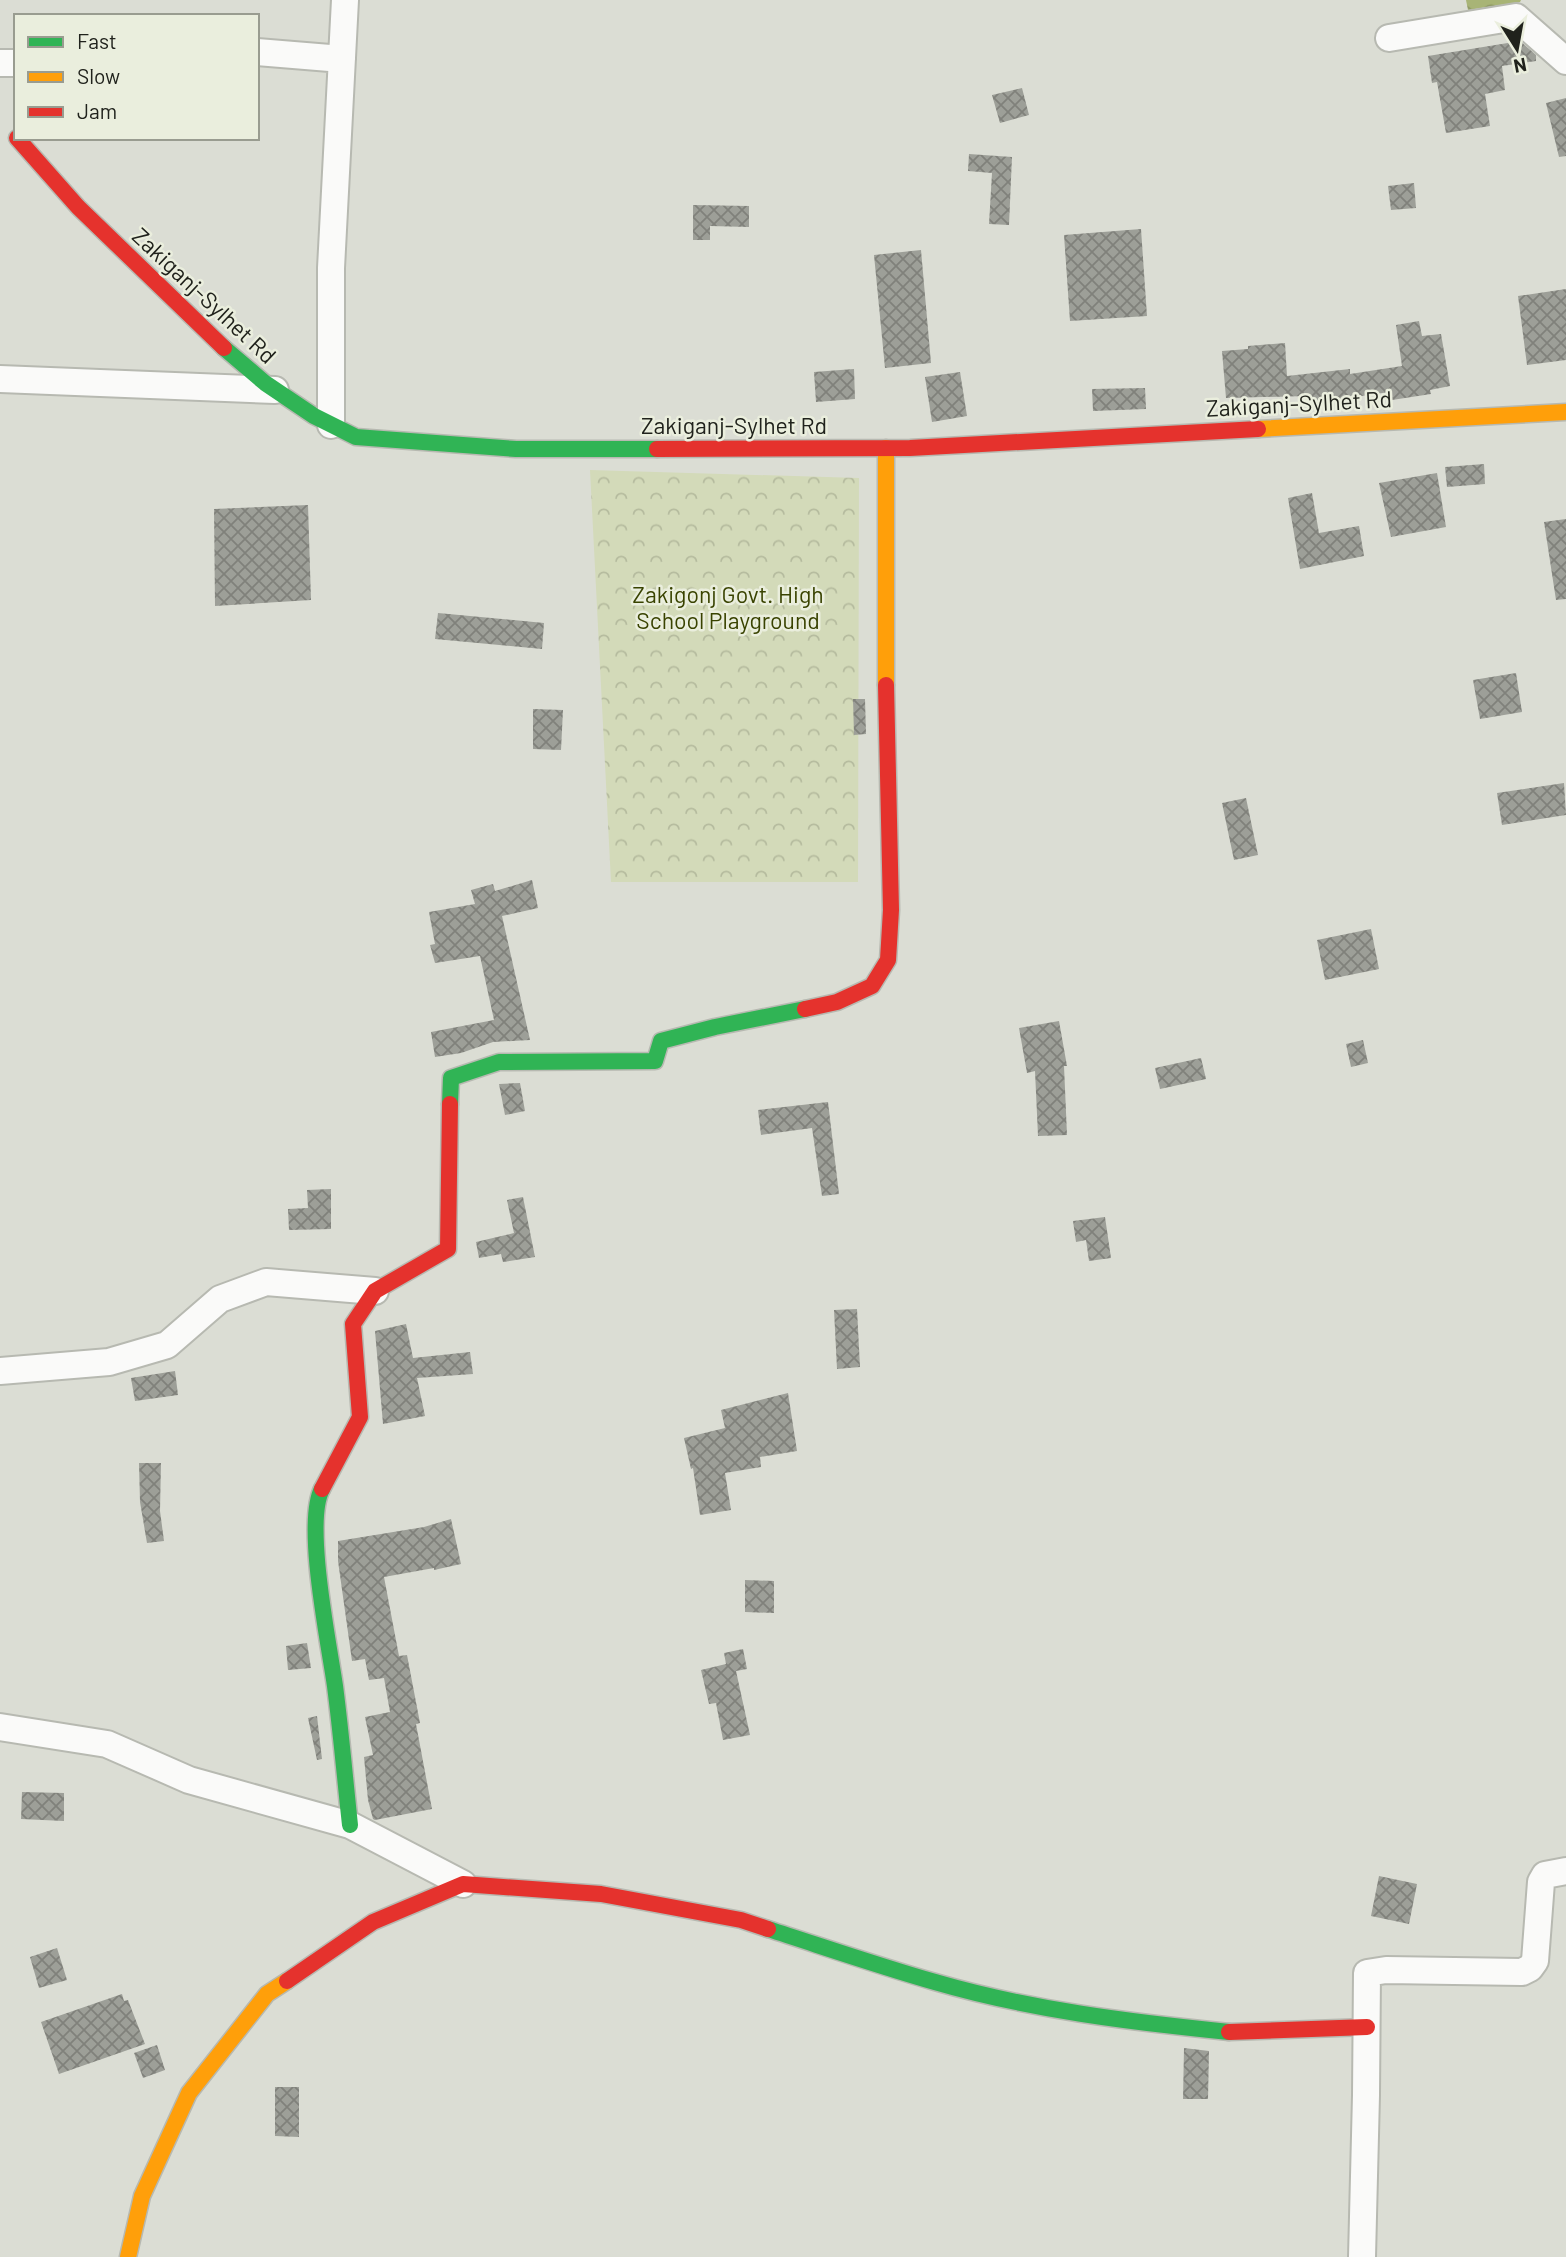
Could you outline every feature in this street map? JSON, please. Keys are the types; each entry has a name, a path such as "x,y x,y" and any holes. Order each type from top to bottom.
{"street":[{"path":"331,425 331,268 345,0"},
{"path":"1389,38 1516,17 1566,61"},
{"path":"259,52 342,59"},
{"name":"Zakiganj-Sylhet Rd","path":"18,140 87,217 211,337 275,390 331,425 356,437 516,449 886,448 1566,412"},
{"path":"0,379 275,390"},
{"path":"350,1825 317,1562 317,1499 360,1418 353,1324 375,1292 448,1249 451,1077 499,1062 655,1060 661,1041 837,1002 872,986 888,960 891,910 886,702 886,448"},
{"path":"0,1371 109,1362 167,1345 220,1298 266,1282 375,1292"},
{"path":"0,1727 107,1744 189,1780 350,1825 463,1884 601,1894 741,1920 937,1983 1045,2008 1122,2021 1242,2033 1367,2027"},
{"path":"1362,2257 1367,1973 1386,1970 1521,1972 1530,1968 1535,1961 1541,1882 1545,1875 1566,1871"},
{"path":"128,2257 142,2196 188,2093 267,1994 373,1923 463,1884"}],"green space":[{"name":"Zakigonj Govt. High School Playground","path":"590,470 859,478 858,882 611,882"}],"water":[{"path":"1466,0 1521,0 1468,10"}],"building":[{"path":"1520,41 1536,55 1536,61 1502,66 1505,90 1485,94 1490,126 1446,133 1437,82 1432,83 1428,56"},
{"path":"1022,88 1029,115 1000,123 992,95"},
{"path":"1566,98 1566,156 1559,157 1546,103"},
{"path":"969,154 1012,157 1009,225 989,224 992,173 968,171"},
{"path":"1414,183 1416,208 1391,210 1388,186"},
{"path":"693,205 749,206 749,227 710,226 710,240 693,240"},
{"path":"1141,229 1147,316 1070,321 1064,235"},
{"path":"921,250 931,363 885,368 874,255"},
{"path":"1566,289 1566,360 1527,365 1518,296"},
{"path":"1419,321 1422,336 1441,334 1450,386 1430,390 1431,394 1392,400 1389,392 1308,404 1307,396 1226,398 1222,351 1285,343 1287,376 1350,369 1350,374 1402,366 1396,325"},
{"path":"854,369 855,399 816,402 814,372"},
{"path":"960,372 967,416 932,422 925,377"},
{"path":"1145,388 1146,409 1093,411 1092,389"},
{"path":"1484,464 1485,484 1447,487 1445,467"},
{"path":"1437,473 1446,527 1391,537 1379,483"},
{"path":"1312,493 1319,533 1359,526 1364,556 1300,569 1288,498"},
{"path":"308,505 311,600 215,606 214,509"},
{"path":"1566,519 1566,599 1556,600 1544,522"},
{"path":"438,613 544,623 542,649 435,639"},
{"path":"1516,673 1522,712 1480,719 1473,680"},
{"path":"853,699 865,699 866,734 854,735"},
{"path":"533,709 563,710 561,750 533,749"},
{"path":"1564,783 1566,815 1502,825 1497,793"},
{"path":"1246,798 1258,855 1234,860 1222,803"},
{"path":"532,880 538,908 502,916 530,1040 493,1042 461,1053 435,1057 431,1032 494,1020 480,956 435,963 430,945 435,944 429,912 475,904 471,890 493,884 495,891"},
{"path":"1371,929 1379,969 1325,980 1317,940"},
{"path":"1059,1021 1067,1066 1064,1066 1067,1135 1038,1136 1035,1071 1027,1073 1019,1028"},
{"path":"1363,1040 1368,1063 1351,1067 1346,1044"},
{"path":"1201,1058 1206,1079 1160,1089 1155,1068"},
{"path":"520,1083 525,1111 505,1115 499,1084"},
{"path":"828,1102 839,1194 822,1196 812,1128 761,1135 758,1110"},
{"path":"331,1189 331,1229 289,1230 288,1209 308,1208 307,1190"},
{"path":"523,1197 535,1257 503,1262 501,1254 479,1258 476,1242 514,1233 507,1200"},
{"path":"1105,1217 1111,1258 1089,1261 1086,1240 1076,1242 1073,1221"},
{"path":"857,1309 860,1367 837,1369 834,1310"},
{"path":"406,1324 413,1358 470,1352 473,1374 417,1378 425,1416 383,1424 375,1331"},
{"path":"175,1371 178,1395 135,1401 131,1378"},
{"path":"788,1393 797,1451 760,1457 761,1467 725,1473 731,1510 700,1515 693,1468 691,1469 684,1438 725,1428 721,1410"},
{"path":"139,1463 161,1463 160,1511 164,1541 147,1543 140,1502"},
{"path":"451,1519 461,1564 384,1577 399,1656 407,1655 420,1723 416,1724 432,1809 375,1820 368,1800 364,1757 373,1755 365,1717 390,1712 384,1678 369,1680 365,1659 352,1661 338,1561 338,1541 424,1527"},
{"path":"745,1580 774,1581 774,1613 745,1612"},
{"path":"307,1643 311,1668 288,1670 286,1646"},
{"path":"743,1649 747,1669 736,1671 750,1735 723,1740 716,1703 709,1704 701,1670 726,1664 724,1653"},
{"path":"317,1716 322,1759 317,1760 308,1718"},
{"path":"22,1792 64,1793 64,1821 21,1819"},
{"path":"1379,1876 1417,1884 1409,1924 1371,1916"},
{"path":"57,1948 67,1980 39,1988 30,1957"},
{"path":"122,1994 124,2001 128,2000 145,2044 59,2074 41,2022"},
{"path":"157,2045 165,2070 143,2078 134,2053"},
{"path":"1184,2048 1209,2051 1208,2099 1183,2099"},
{"path":"275,2087 299,2087 299,2137 275,2136"}],"traffic: fast":[{"path":"224,348 265,383 314,416 356,437 516,449 657,449"},
{"path":"450,1104 451,1078 499,1062 655,1061 661,1041 805,1009"},
{"path":"322,1489 317,1506 317,1555 350,1825"},
{"path":"768,1929 971,1992 1118,2019 1229,2032"}],"traffic: slow":[{"path":"1258,429 1566,412"},
{"path":"886,448 886,685"},
{"path":"128,2257 142,2196 189,2093 267,1994 287,1981"}],"traffic: jam":[{"path":"19,140 78,207 224,348"},
{"path":"657,449 910,448 1258,429"},
{"path":"805,1009 837,1002 872,986 888,960 891,910 886,685"},
{"path":"322,1489 360,1417 353,1324 375,1291 448,1249 450,1104"},
{"path":"287,1981 373,1922 463,1884 601,1894 741,1920 768,1929"},
{"path":"1229,2032 1367,2027"}]}
